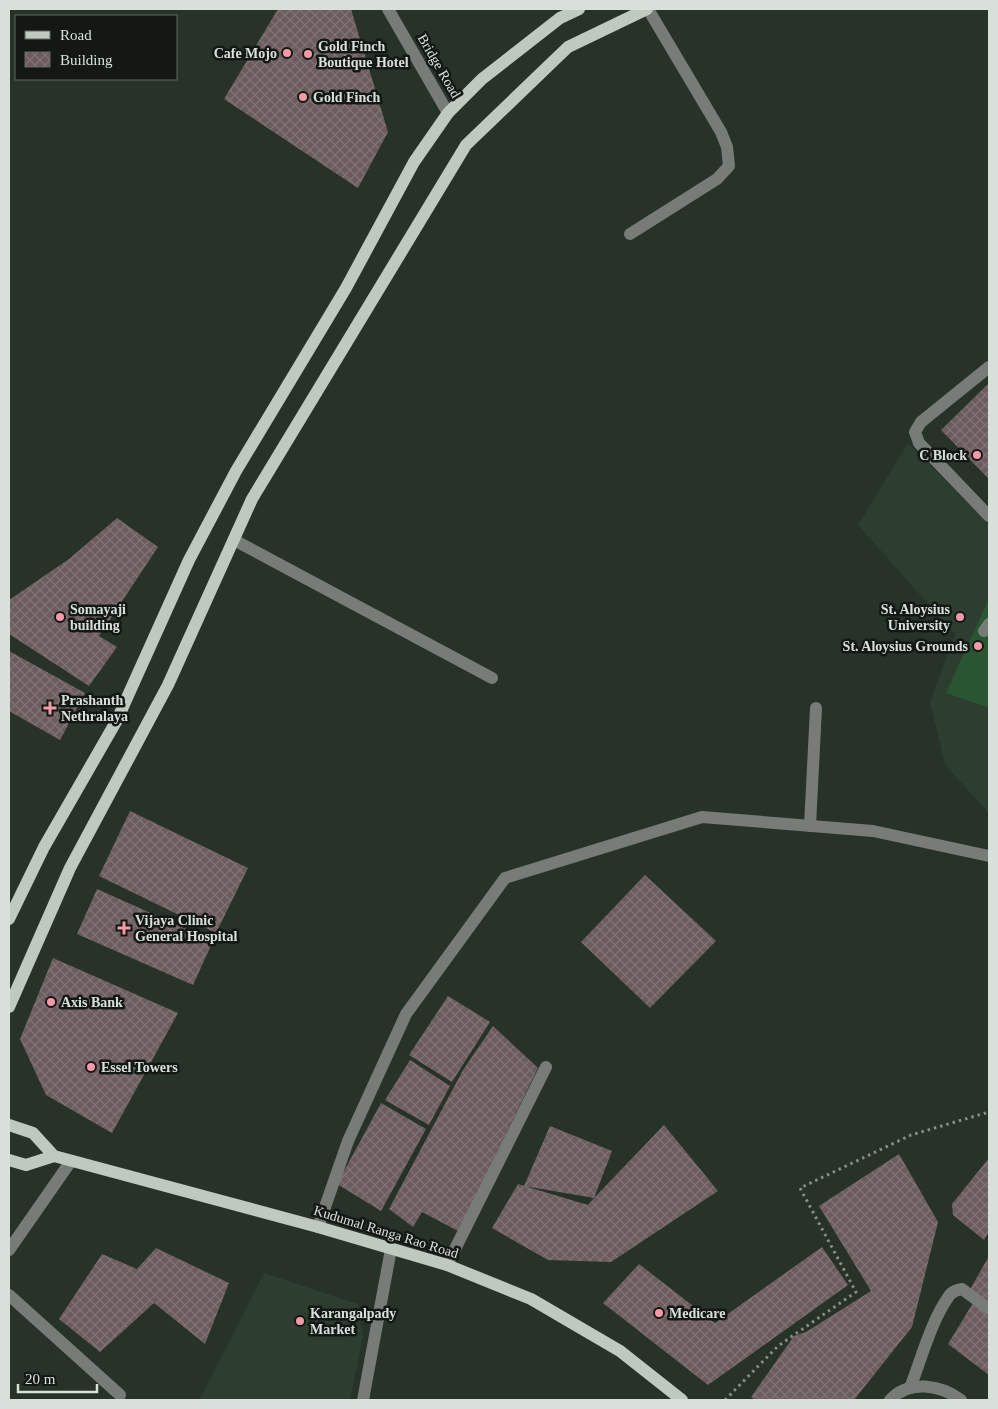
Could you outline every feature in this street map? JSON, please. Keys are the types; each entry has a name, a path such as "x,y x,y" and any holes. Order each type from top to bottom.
{"main road":[{"path":"9,919 44,847 117,720 189,560 236,471 346,288 414,162 448,113 482,79 560,18 579,9"},
{"path":"9,1007 70,868 168,685 252,499 466,145 568,47 647,9"},
{"path":"9,1125 33,1132 54,1156 26,1165 9,1160"},
{"name":"Kudumal Ranga Rao Road","path":"54,1156 318,1226 447,1265 532,1299 620,1351 682,1400"}],"street":[{"name":"Bridge Road","path":"388,9 448,113"},
{"path":"630,234 717,178 729,166 727,147 721,132 647,9"},
{"path":"989,367 921,422 915,432 919,442 989,516"},
{"path":"234,540 492,678"},
{"path":"810,826 816,708"},
{"path":"318,1226 348,1141 406,1014 506,878 702,817 873,831 989,856"},
{"path":"447,1265 546,1067"},
{"path":"9,1250 71,1161"},
{"path":"363,1400 391,1249"},
{"path":"910,1388 934,1326 949,1295 955,1290 962,1289 989,1310"},
{"path":"9,1295 120,1395"},
{"path":"890,1400 910,1388 928,1386 945,1390 961,1400"}],"path":[{"path":"726,1400 778,1346 856,1292 800,1188 911,1135 989,1112"}],"shaded area":[{"name":"St. Aloysius University","path":"908,443 989,524 989,598 947,693 989,708 989,813 945,765 930,702 955,634 858,525"},
{"name":"Karangalpady Market","path":"264,1273 358,1304 363,1337 350,1400 200,1399"}],"green space":[{"name":"St. Aloysius Grounds","path":"989,598 989,708 946,693"}],"building":[{"name":"Gold Finch Boutique Hotel","path":"278,9 351,9 388,132 358,188 224,99"},
{"name":"C Block","path":"989,383 989,479 941,430"},
{"name":"Somayaji building","path":"117,518 158,547 99,636 117,647 89,686 9,634 9,600 69,559"},
{"path":"9,651 85,693 60,740 9,711"},
{"path":"130,811 248,868 216,933 99,876"},
{"path":"645,875 716,941 650,1008 581,942"},
{"path":"97,889 213,941 193,985 77,934"},
{"name":"Essel Towers","path":"53,958 178,1013 112,1133 46,1095 20,1039"},
{"path":"448,996 490,1022 452,1082 409,1055"},
{"path":"493,1026 538,1068 458,1231 422,1212 413,1227 389,1209 463,1070"},
{"path":"410,1060 450,1086 429,1125 385,1100"},
{"path":"381,1103 426,1129 381,1211 337,1184"},
{"path":"664,1125 718,1191 611,1262 548,1260 492,1228 518,1184 524,1186 550,1126 612,1151 594,1198","holes":["526,1186 594,1198 588,1205"]},
{"path":"899,1154 938,1222 912,1327 854,1400 756,1400 751,1397 794,1336 806,1332 871,1291 819,1206"},
{"path":"989,1158 989,1232 984,1240 953,1215 952,1204"},
{"name":"Medicare","path":"822,1247 848,1285 708,1385 603,1303 639,1264 715,1323"},
{"path":"156,1248 229,1283 205,1344 154,1303 100,1352 59,1319 102,1254 137,1269"},
{"path":"989,1256 989,1309 968,1293"},
{"path":"973,1303 989,1316 989,1375 948,1344"}],"place":[{"name":"Cafe Mojo","path":"287,53"},
{"name":"Gold Finch Boutique Hotel","path":"308,54"},
{"name":"Gold Finch","path":"303,97"},
{"name":"C Block","path":"977,455"},
{"name":"Somayaji building","path":"60,617"},
{"name":"St. Aloysius University","path":"960,617"},
{"name":"St. Aloysius Grounds","path":"978,646"},
{"name":"Prashanth Nethralaya","path":"50,708"},
{"name":"Vijaya Clinic General Hospital","path":"124,928"},
{"name":"Axis Bank","path":"51,1002"},
{"name":"Essel Towers","path":"91,1067"},
{"name":"Medicare","path":"659,1313"},
{"name":"Karangalpady Market","path":"300,1321"}]}
